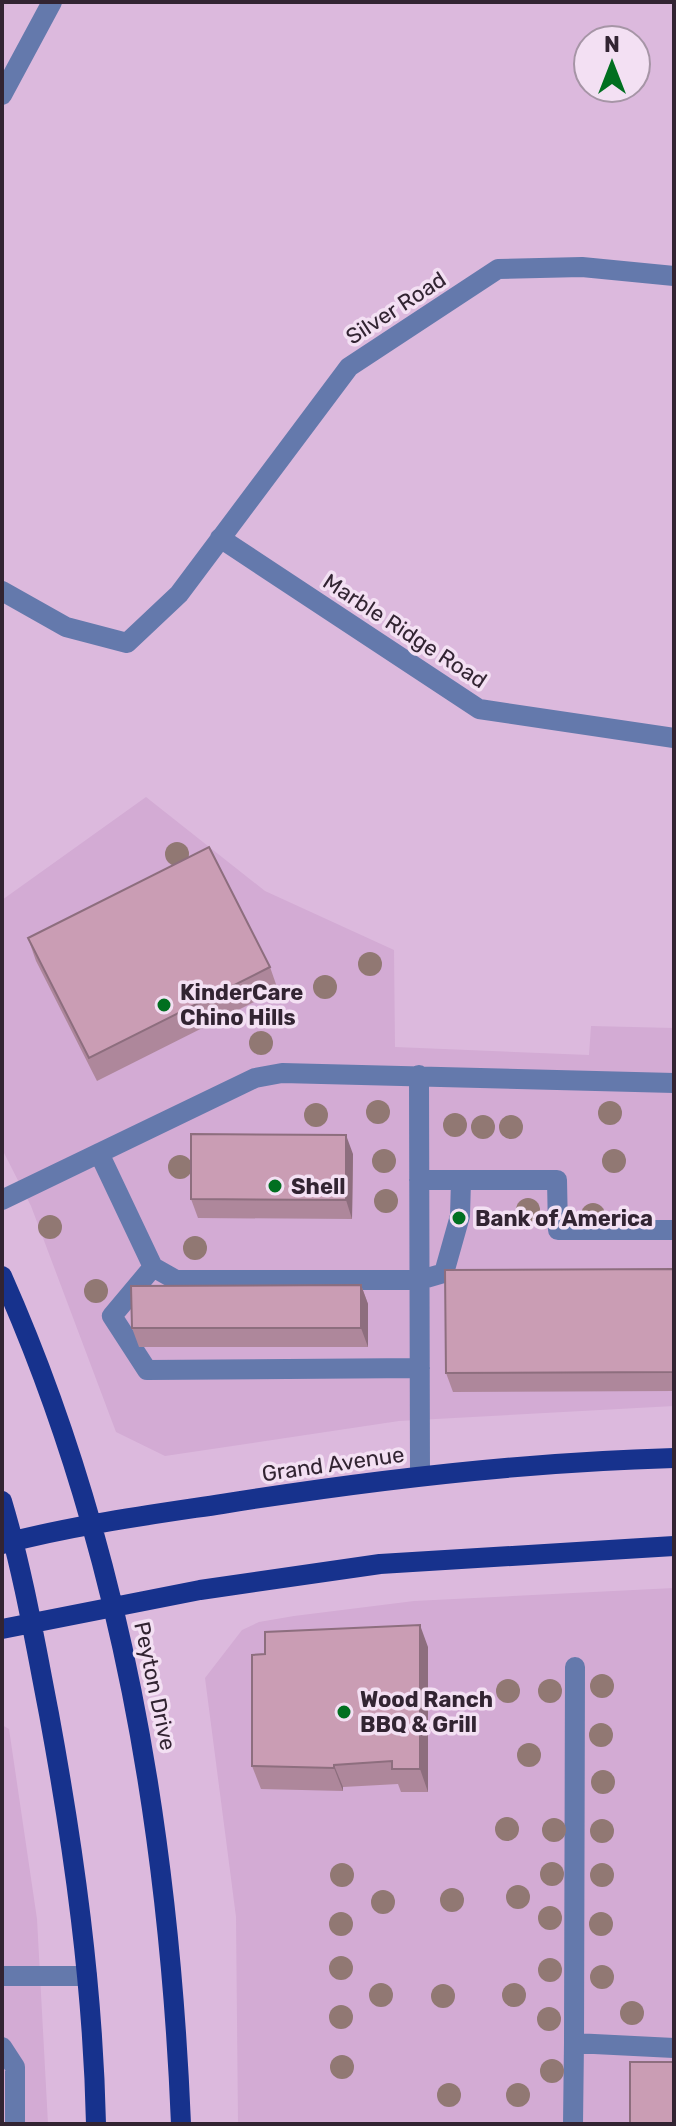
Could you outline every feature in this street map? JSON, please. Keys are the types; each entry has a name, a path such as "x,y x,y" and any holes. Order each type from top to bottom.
{"main road":[{"name":"Peyton Drive","path":"2,1276 94,1525 142,1732 159,1839 174,1990 181,2124"},
{"name":"Grand Avenue","path":"8,1543 94,1525 420,1476 674,1458"},
{"path":"2,1501 8,1543 32,1623 64,1796 87,1976 96,2124"},
{"path":"2,1629 200,1590 380,1564 674,1546"}],"street":[{"path":"2,95 52,2"},
{"name":"Silver Road","path":"2,591 66,627 127,643 179,594 349,367 498,269 582,267 674,276"},
{"name":"Marble Ridge Road","path":"220,538 479,709 674,738"},
{"path":"2,1200 255,1078 282,1073 674,1083"},
{"path":"419,1075 420,1476"},
{"path":"99,1153 153,1267 176,1280 420,1280 444,1273 460,1216 461,1180"},
{"path":"419,1180 557,1180 558,1230 674,1230"},
{"path":"153,1267 112,1316 147,1370 420,1368"},
{"path":"573,2124 575,1667"},
{"path":"2,1976 87,1976"},
{"path":"574,2043 674,2048"},
{"path":"2,2047 15,2067 15,2124"}],"shaded area":[{"path":"146,797 265,891 394,950 395,1047 589,1055 591,1026 674,1028 674,1406 399,1421 165,1456 116,1432 31,1206 2,1149 2,900"},
{"path":"674,1588 674,2124 238,2124 236,1917 205,1678 242,1630 259,1622 294,1616 414,1601"},
{"path":"2,1725 9,1729 37,1919 48,2124 2,2124"}],"building":[{"path":"209,847 270,967 89,1058 28,938"},
{"name":"Shell","path":"191,1134 346,1135 346,1200 191,1199"},
{"path":"674,1269 674,1372 446,1373 445,1270"},
{"path":"361,1285 361,1328 132,1328 131,1286"},
{"name":"Wood Ranch BBQ & Grill","path":"420,1625 420,1769 392,1769 392,1761 334,1765 334,1768 252,1766 252,1655 265,1654 265,1632"},
{"path":"630,2062 674,2062 674,2124 630,2124"}],"place":[{"name":"KinderCare Chino Hills","path":"164,1005"},
{"name":"Shell","path":"275,1186"},
{"name":"Bank of America","path":"459,1218"},
{"name":"Wood Ranch BBQ & Grill","path":"344,1712"}]}
